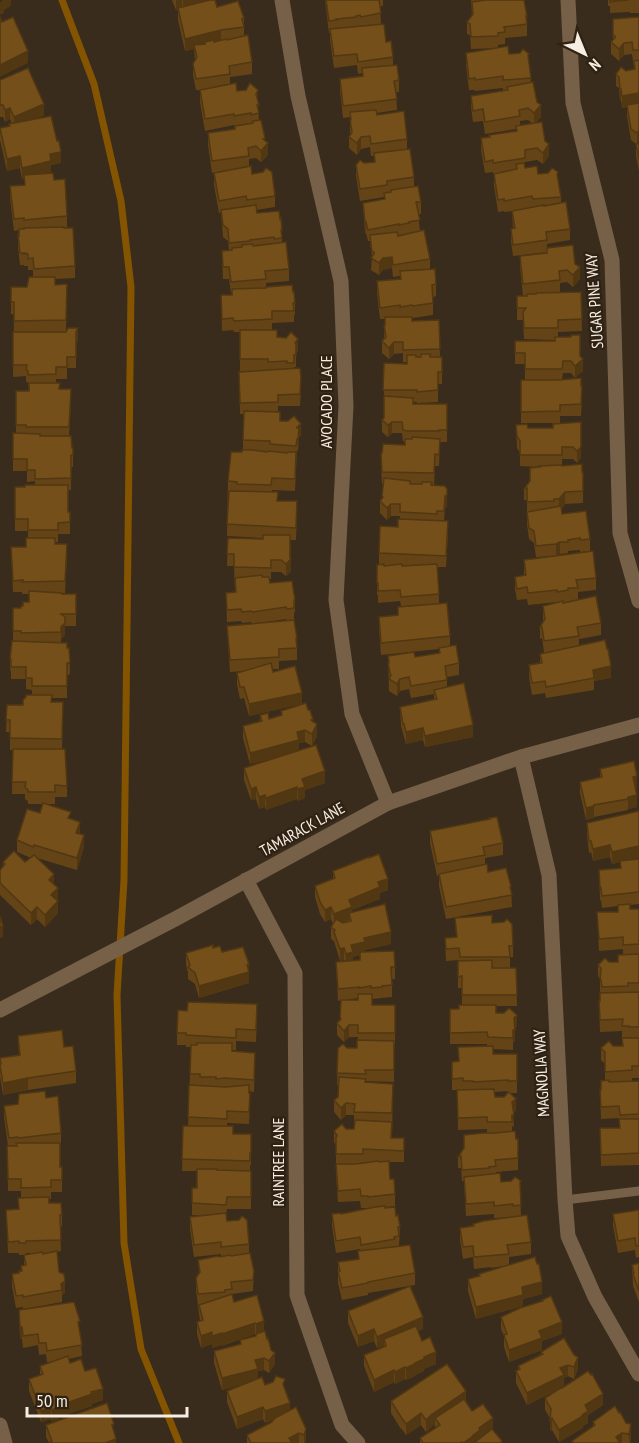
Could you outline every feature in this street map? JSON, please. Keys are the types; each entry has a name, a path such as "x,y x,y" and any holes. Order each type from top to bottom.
{"street":[{"name":"AVOCADO PLACE","path":"282,0 298,96 341,281 346,406 336,600 352,714 388,803"},
{"name":"SUGAR PINE WAY","path":"568,0 573,103 612,260 620,532 639,601"},
{"name":"TAMARACK LANE","path":"0,1010 177,918 388,803 521,757 639,725"},
{"name":"MAGNOLIA WAY","path":"521,757 549,875 568,1236 595,1297 639,1374"},
{"name":"RAINTREE LANE","path":"246,880 295,973 297,1295 342,1425 358,1443"},
{"path":"0,1425 5,1443"}],"lane":[{"path":"565,1200 639,1191"}],"building":[{"path":"215,0 217,7 238,1 244,18 242,19 244,27 185,39 178,8"},
{"path":"326,0 379,0 381,13 329,21"},
{"path":"524,0 527,24 504,27 505,32 498,33 498,36 471,37 470,24 467,22 473,14 472,2"},
{"path":"0,17 2,22 13,17 28,51 0,65"},
{"path":"639,17 639,50 633,50 632,42 624,43 619,49 611,42 615,38 613,19"},
{"path":"384,24 386,42 391,41 393,57 358,62 357,54 334,56 330,29"},
{"path":"248,35 252,62 229,66 230,74 196,79 193,64 197,57 194,45"},
{"path":"508,46 509,54 520,53 523,49 529,54 531,78 503,80 503,76 469,79 466,53"},
{"path":"639,60 639,93 622,96 619,77 616,74 621,67 626,71 635,69 634,61"},
{"path":"397,65 399,80 394,81 397,99 343,106 340,79 363,76 362,68"},
{"path":"28,68 44,104 14,117 10,108 5,110 3,105 0,105 0,80"},
{"path":"533,82 537,102 541,105 534,113 528,108 519,110 520,116 485,122 483,109 473,111 471,96 508,90 507,87"},
{"path":"236,83 237,91 246,90 250,83 258,90 256,94 259,113 205,119 200,90"},
{"path":"639,103 637,133 631,129 627,105"},
{"path":"376,110 377,115 404,111 407,139 371,144 370,136 361,137 357,143 349,137 352,132 350,112"},
{"path":"51,116 61,152 50,154 51,161 22,168 20,156 7,159 0,128 10,126 9,124"},
{"path":"261,120 265,138 263,139 268,143 261,151 256,146 248,148 249,156 212,161 208,133 235,129 235,126"},
{"path":"542,122 545,141 549,144 543,153 537,148 525,150 525,158 485,162 481,138 517,131 516,126"},
{"path":"410,149 414,177 387,181 387,185 360,189 356,165 360,160 364,163 375,162 374,153"},
{"path":"524,163 525,168 537,166 538,174 548,173 552,168 558,172 561,197 533,199 532,196 498,200 494,174 517,169 516,164"},
{"path":"251,166 252,174 263,172 266,168 272,172 275,196 247,200 246,196 219,201 214,173"},
{"path":"53,173 54,180 65,179 67,216 14,219 10,186 25,185 24,175"},
{"path":"418,186 421,202 416,202 420,220 368,230 363,203 385,199 384,193 391,192 391,190"},
{"path":"566,202 570,229 546,232 547,240 513,245 511,229 515,228 512,211"},
{"path":"256,205 257,213 279,211 282,238 229,243 228,229 223,225 221,210"},
{"path":"73,228 75,266 34,269 33,258 28,259 28,254 20,253 19,229"},
{"path":"424,230 430,259 393,265 392,257 383,258 379,263 371,258 374,252 372,252 370,235 397,232 398,236"},
{"path":"286,242 289,269 265,271 266,279 231,282 229,267 223,267 222,251 242,247 242,245"},
{"path":"573,245 575,264 580,267 573,275 567,270 559,271 560,280 523,284 520,256 547,253 547,248"},
{"path":"435,269 436,284 432,285 433,303 380,308 377,281 401,279 400,271"},
{"path":"29,277 55,277 55,285 67,284 66,320 14,321 11,287 27,287"},
{"path":"292,285 294,311 272,311 272,319 234,321 233,318 222,319 221,295 232,295 232,289"},
{"path":"581,292 582,319 558,320 558,328 524,328 523,312 526,308 517,308 517,296 536,293"},
{"path":"385,317 412,317 412,321 439,320 440,349 403,350 403,342 394,342 389,348 382,341 386,337"},
{"path":"68,328 78,328 76,357 67,357 67,367 56,367 56,374 28,375 27,365 13,365 13,332 66,332"},
{"path":"240,330 277,330 277,337 286,338 291,332 298,339 295,343 294,363 268,362 268,359 240,359"},
{"path":"571,335 580,335 580,356 583,359 575,366 571,361 563,361 562,369 525,369 525,353 515,353 515,341 555,341 555,337 571,337"},
{"path":"421,354 442,357 442,372 438,372 438,390 417,392 417,390 383,390 384,363 407,364 407,355 421,357"},
{"path":"300,368 300,394 278,395 278,402 240,403 239,372"},
{"path":"581,378 581,404 560,405 560,411 521,412 521,380"},
{"path":"29,383 60,383 59,389 71,389 69,427 16,425 16,391 29,391"},
{"path":"384,396 413,398 413,404 447,404 447,430 407,431 403,430 402,422 392,422 388,425 382,420 384,418"},
{"path":"244,411 280,412 280,421 288,421 294,416 301,424 297,427 299,428 296,446 270,444 270,441 243,440"},
{"path":"581,422 581,447 577,451 573,447 562,447 562,455 520,455 520,441 516,425 527,424 528,428 553,428 553,424"},
{"path":"13,433 71,436 73,455 71,455 71,478 35,479 35,470 27,470 27,459 13,459"},
{"path":"412,437 440,439 439,455 435,454 434,473 382,472 383,444 405,445 405,439 412,439"},
{"path":"242,450 296,452 295,479 272,478 271,485 237,484 237,482 228,481 231,452 242,452"},
{"path":"582,464 583,491 565,492 554,501 527,502 527,488 524,489 530,481 530,468"},
{"path":"384,478 410,481 410,484 432,482 431,485 445,486 447,495 444,511 437,511 437,514 400,512 400,504 391,504 387,508 380,501 383,497"},
{"path":"25,485 68,485 70,522 58,523 58,530 28,530 28,519 15,519 15,487 25,487"},
{"path":"229,491 278,492 277,501 297,501 296,528 227,524"},
{"path":"561,506 562,514 586,511 590,539 580,540 580,538 536,546 534,531 529,528 527,512"},
{"path":"398,519 448,521 446,556 379,553 380,526 398,527"},
{"path":"263,535 290,535 291,559 286,564 281,560 271,560 271,568 234,567 234,554 227,554 228,538 263,539"},
{"path":"26,538 55,538 55,544 67,544 65,581 13,581 11,547 26,547"},
{"path":"593,551 596,578 576,580 578,588 568,588 568,590 557,592 557,590 528,593 527,587 517,589 515,577 526,575 524,560"},
{"path":"384,564 384,566 402,564 402,566 437,564 439,594 401,597 400,590 378,591 377,565"},
{"path":"262,575 262,577 269,577 270,583 292,581 294,608 252,612 242,612 241,609 227,610 226,593 236,592 235,578"},
{"path":"29,591 76,594 76,614 61,614 65,617 65,623 61,627 61,632 21,633 21,631 13,631 13,608 21,608 23,602 29,602"},
{"path":"596,596 601,623 577,627 579,636 544,641 542,627 540,627 545,619 543,606"},
{"path":"447,603 450,636 381,643 379,617 398,615 398,607"},
{"path":"294,620 297,648 279,649 279,657 230,660 227,626"},
{"path":"605,640 611,666 593,670 594,678 546,687 545,681 532,683 529,665 542,663 540,654"},
{"path":"12,641 67,643 70,662 67,663 67,686 32,686 32,678 26,678 26,667 11,667"},
{"path":"456,645 459,663 445,666 447,680 411,686 409,677 400,679 397,684 389,679 391,675 388,656 414,652 415,657 440,653 439,648"},
{"path":"271,663 273,672 295,666 302,693 249,704 244,687 240,687 237,673"},
{"path":"464,683 473,725 425,736 423,728 406,732 400,707 437,699 434,690"},
{"path":"26,695 52,695 51,702 63,702 62,739 10,738 10,720 6,720 7,705 23,705"},
{"path":"306,703 313,719 311,720 317,724 312,734 305,730 297,732 299,740 250,753 243,726 262,721 260,715 268,713 269,719 282,715 281,711"},
{"path":"316,745 325,771 302,779 305,787 298,789 297,787 266,798 265,795 259,797 256,787 251,789 244,768"},
{"path":"13,749 65,749 67,786 55,785 55,792 28,792 25,787 26,782 12,782"},
{"path":"634,761 637,776 633,777 637,795 586,808 580,782 602,777 600,769"},
{"path":"43,803 71,812 68,818 80,822 76,833 84,835 77,858 34,845 33,847 17,840 27,809 40,813"},
{"path":"639,811 639,846 612,852 610,845 593,849 589,841 587,823"},
{"path":"497,817 503,843 483,847 485,855 437,864 430,831"},
{"path":"14,851 25,862 34,855 54,874 49,880 58,888 51,895 58,901 45,915 37,907 31,913 0,883 0,870 5,864 3,862"},
{"path":"379,854 388,879 378,882 380,887 349,900 352,907 334,914 331,907 325,910 315,886 335,878 333,871"},
{"path":"639,859 639,892 602,896 599,870 621,868 620,861"},
{"path":"487,864 488,872 506,868 512,895 446,907 439,874"},
{"path":"385,904 391,932 364,938 365,942 351,945 353,952 346,954 344,948 340,949 335,930 331,927 336,919 343,923 351,921 349,913"},
{"path":"630,904 630,909 639,909 639,944 623,945 623,937 599,939 597,912 618,912 618,905"},
{"path":"492,915 492,923 504,922 507,919 512,924 513,946 509,946 510,957 460,957 459,948 446,949 445,938 457,937 455,918"},
{"path":"213,945 213,948 220,946 222,952 243,947 249,964 247,965 249,972 199,986 195,973 188,967 190,965 186,953"},
{"path":"394,951 395,967 391,967 392,985 338,989 336,962 360,960 360,952"},
{"path":"639,954 639,983 628,983 628,986 602,987 601,968 598,965 605,958 609,962 618,962 618,955"},
{"path":"492,960 492,968 516,968 517,995 462,995 462,976 458,977 458,961"},
{"path":"639,992 639,1027 622,1026 623,1019 600,1020 600,993"},
{"path":"358,994 372,994 372,1005 395,1005 395,1033 358,1033 358,1025 349,1025 344,1031 337,1023 341,1019 341,1000 358,1000"},
{"path":"188,1002 257,1004 256,1030 236,1029 236,1038 177,1033 178,1010 187,1011"},
{"path":"459,1005 496,1005 496,1013 504,1013 509,1008 517,1015 514,1018 513,1038 488,1037 487,1032 450,1033 450,1009 459,1009"},
{"path":"62,1030 64,1047 73,1046 76,1071 3,1083 0,1058 20,1055 18,1036"},
{"path":"622,1038 639,1038 639,1066 632,1066 632,1070 605,1072 605,1052 601,1048 609,1041 613,1046 623,1046"},
{"path":"357,1040 394,1041 394,1070 365,1070 366,1074 337,1073 338,1048 343,1044 347,1048 357,1048"},
{"path":"197,1043 232,1043 232,1051 255,1053 254,1080 216,1079 216,1077 200,1077 200,1074 190,1074 191,1045 197,1045"},
{"path":"493,1046 493,1054 517,1054 517,1081 473,1082 463,1081 463,1078 452,1079 452,1062 459,1061 458,1047"},
{"path":"339,1077 393,1084 392,1113 354,1112 355,1104 346,1103 341,1108 334,1100 338,1097"},
{"path":"609,1080 609,1082 639,1081 639,1114 620,1115 619,1106 601,1107 601,1081"},
{"path":"189,1085 226,1087 249,1085 249,1112 227,1111 227,1119 188,1117"},
{"path":"494,1089 495,1097 504,1097 509,1092 516,1099 512,1102 514,1115 512,1115 512,1122 487,1122 487,1117 458,1118 457,1090"},
{"path":"45,1091 46,1098 58,1096 61,1133 9,1138 4,1106 18,1104 19,1094"},
{"path":"619,1119 639,1119 639,1153 601,1155 600,1128 620,1128"},
{"path":"355,1120 392,1122 391,1138 404,1138 404,1151 363,1149 363,1154 336,1154 337,1135 334,1131 342,1124 346,1129 354,1129"},
{"path":"183,1126 233,1126 233,1134 251,1134 250,1161 182,1159"},
{"path":"515,1131 516,1139 518,1139 518,1158 495,1160 496,1166 489,1168 462,1170 461,1156 458,1157 464,1148 464,1135"},
{"path":"16,1143 60,1143 62,1180 51,1180 51,1187 21,1188 21,1179 8,1179 7,1146 17,1146"},
{"path":"389,1161 390,1179 394,1179 395,1194 368,1197 361,1196 360,1189 338,1191 336,1164"},
{"path":"197,1169 251,1171 251,1197 227,1197 226,1205 192,1203 192,1188 197,1188"},
{"path":"500,1173 501,1182 511,1181 515,1177 521,1181 521,1205 494,1206 494,1202 466,1204 464,1177"},
{"path":"49,1197 49,1203 61,1203 61,1240 8,1242 6,1210 19,1209 18,1198"},
{"path":"385,1206 385,1208 395,1207 396,1216 398,1215 399,1236 394,1237 395,1239 361,1245 360,1237 336,1241 332,1214"},
{"path":"639,1210 639,1246 636,1246 635,1238 618,1241 613,1214"},
{"path":"226,1213 227,1221 239,1220 242,1216 247,1220 249,1244 221,1247 221,1242 194,1245 190,1217"},
{"path":"527,1215 531,1242 507,1245 509,1254 474,1257 473,1246 463,1247 460,1228 474,1226 473,1224 483,1221"},
{"path":"410,1245 415,1273 342,1288 338,1262 359,1259 358,1251"},
{"path":"57,1251 59,1272 64,1274 65,1281 61,1284 62,1290 23,1297 23,1295 16,1296 12,1274 19,1273 22,1271 21,1266 26,1265 24,1255"},
{"path":"250,1253 254,1271 253,1280 231,1282 232,1289 225,1290 225,1292 198,1294 196,1278 200,1272 198,1260"},
{"path":"535,1257 539,1264 542,1282 522,1287 523,1295 476,1307 468,1279"},
{"path":"639,1263 639,1291 632,1265"},
{"path":"410,1286 423,1317 377,1337 374,1329 358,1336 348,1311"},
{"path":"232,1294 234,1302 257,1295 264,1321 222,1334 212,1336 212,1332 201,1336 197,1322 203,1320 199,1305"},
{"path":"551,1296 562,1322 539,1331 542,1338 509,1350 504,1335 507,1334 501,1317"},
{"path":"74,1302 80,1321 78,1322 82,1345 47,1351 46,1343 39,1343 38,1334 23,1336 19,1310"},
{"path":"416,1326 422,1341 430,1337 436,1352 415,1364 395,1372 394,1370 374,1380 364,1355 386,1346 384,1339"},
{"path":"265,1331 271,1350 275,1353 269,1361 264,1358 255,1360 258,1369 222,1378 214,1351 241,1344 240,1340"},
{"path":"564,1338 574,1355 578,1357 574,1367 568,1365 560,1368 564,1375 527,1393 516,1371 520,1369 518,1366 543,1354 541,1352"},
{"path":"68,1356 70,1363 81,1359 85,1371 96,1368 103,1389 52,1410 51,1407 41,1411 29,1379 43,1374 40,1366"},
{"path":"447,1364 466,1391 426,1420 421,1413 406,1424 391,1401"},
{"path":"588,1371 603,1394 585,1405 588,1411 583,1416 559,1430 552,1418 550,1420 551,1409 545,1398"},
{"path":"276,1376 285,1379 283,1384 290,1403 265,1411 263,1407 237,1417 227,1391 262,1377 265,1385 273,1382"},
{"path":"464,1399 472,1411 483,1404 493,1418 463,1443 423,1443 420,1438 440,1425 435,1418"},
{"path":"107,1403 116,1439 105,1443 49,1442 52,1441 46,1425"},
{"path":"615,1406 626,1423 631,1424 629,1434 622,1433 616,1437 620,1443 574,1443 572,1441 595,1425 593,1422"},
{"path":"296,1407 306,1429 304,1435 299,1433 289,1438 292,1443 251,1443 247,1435"},
{"path":"492,1429 502,1441 500,1443 474,1443"}],"waterway":[{"path":"62,0 94,84 121,201 131,287 124,880 117,995 124,1243 141,1349 179,1443"}]}
